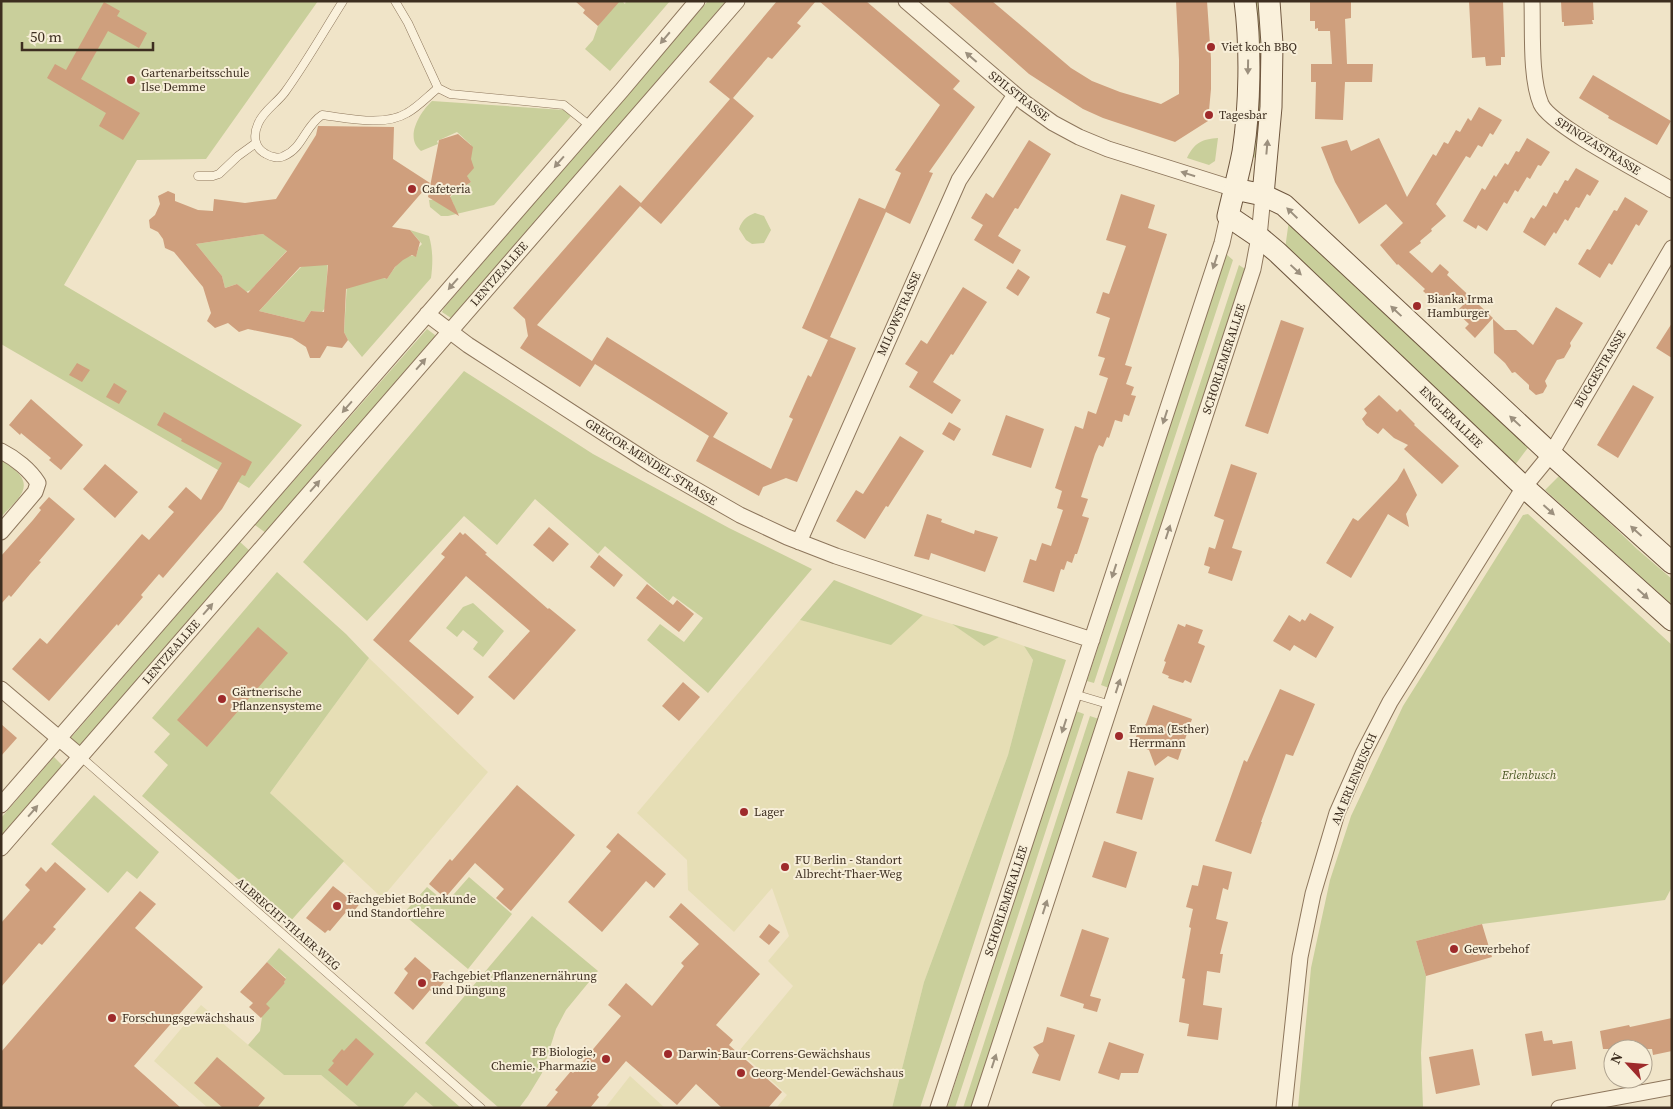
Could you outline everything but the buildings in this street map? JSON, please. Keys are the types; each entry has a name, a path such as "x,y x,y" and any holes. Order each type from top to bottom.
{"main road":[{"name":"SCHORLEMERALLEE","path":"1228,216 1243,151 1248,91 1245,1"},
{"name":"SCHORLEMERALLEE","path":"1264,196 1271,107 1272,44 1269,1"},
{"path":"1235,189 1264,196 1284,205 1551,454 1672,563"},
{"name":"ENGLERALLEE","path":"1228,216 1259,237 1284,259 1524,487 1672,620"}],"street":[{"path":"1,805 697,1"},
{"name":"LENTZEALLEE","path":"1,848 737,1"},
{"name":"SPILSTRASSE","path":"906,1 1015,95 1053,123 1094,143 1235,189"},
{"name":"SPINOZASTRASSE","path":"1532,1 1534,72 1541,105 1562,126 1672,190"},
{"name":"MILOWSTRASSE","path":"799,542 959,180 1015,95"},
{"name":"SCHORLEMERALLEE","path":"979,1108 1253,269 1264,196"},
{"name":"SCHORLEMERALLEE","path":"938,1108 1092,640 1228,216"},
{"name":"BUGGESTRASSE","path":"1524,487 1551,454 1670,255"},
{"name":"GREGOR-MENDEL-STRASSE","path":"427,314 464,343 672,478 740,515 799,542 1092,640"},
{"path":"1,451 9,455 33,475 38,483 35,492 1,532"},
{"name":"AM ERLENBUSCH","path":"1284,1108 1300,957 1318,874 1337,813 1363,754 1390,702 1524,487"},
{"path":"240,530 262,548"},
{"path":"1,689 81,756"},
{"path":"1559,1108 1672,1088"}],"lane":[{"path":"343,1 285,93 258,124 255,135 256,143 260,150 266,154 282,158 295,150 316,119 322,115 358,121 395,118 408,113 438,88"},
{"path":"395,1 408,23 438,88 450,94 564,105 590,126"},
{"path":"198,176 219,174 238,156 256,143"},
{"path":"1074,694 1111,705"},
{"name":"ALBRECHT-THAER-WEG","path":"81,756 482,1108"}],"shaded area":[{"path":"923,615 952,624 984,645 999,637 1024,646 1033,660 1008,755 924,982 892,1108 776,1108 787,1095 739,1051 793,986 768,961 789,936 772,888 734,932 688,890 687,860 637,813 800,620 891,644"},
{"path":"369,658 488,772 382,898 270,793"},
{"path":"201,1005 284,1075 321,1075 360,1108 208,1108 154,1061"},
{"path":"630,1076 665,1108 605,1108"},
{"path":"416,1092 435,1108 402,1108"}],"green space":[{"name":"Gartenarbeitsschule Ilse Demme","path":"1,1 318,1 206,159 137,160 64,285 302,425 249,488 1,344"},
{"path":"616,1 622,1 625,4 626,1 670,1 610,71 585,49 593,40 598,26"},
{"path":"708,1 726,1 453,317 451,318 442,312 444,308"},
{"path":"1253,1 1261,1 1263,43 1258,158 1251,157"},
{"path":"432,101 564,110 571,116 494,205 441,216 430,207 429,200 434,200 447,208 454,205 450,197 471,182 464,172 470,162 471,145 457,132 437,141 438,144 421,151 416,146 414,132 416,125"},
{"path":"1218,138 1215,161 1209,165 1187,158 1199,143 1207,139"},
{"path":"755,213 764,216 771,230 764,243 752,244 746,240 739,229 745,219"},
{"path":"1289,220 1530,445 1515,465 1285,249"},
{"path":"410,230 429,236 432,257 431,278 362,357 344,332 348,268 387,279 403,259 416,256 422,244"},
{"path":"263,234 292,245 251,290 246,292 237,284 225,288 222,276 196,244"},
{"path":"1226,254 1233,260 1094,683 1087,681"},
{"path":"328,258 325,308 322,312 311,311 304,322 259,311 301,267"},
{"path":"1239,265 1245,269 1240,287 1109,688 1101,685"},
{"path":"427,329 435,335 434,338 266,533 255,525"},
{"path":"464,371 593,454 729,528 812,569 708,693 647,640 660,624 684,642 703,618 673,596 669,601 605,546 598,554 535,499 497,545 464,516 367,621 303,562"},
{"path":"1,459 17,472 24,484 20,496 1,517"},
{"path":"1560,475 1637,549 1672,579 1672,605 1545,490"},
{"name":"Erlenbusch","path":"1528,514 1672,645 1672,887 1665,900 1482,924 1416,941 1426,976 1421,1053 1423,1108 1298,1108 1311,968 1330,880 1351,816 1403,706 1523,515"},
{"path":"240,542 250,551 79,748 69,740"},
{"path":"277,572 346,634 369,658 270,793 344,861 289,923 142,796 168,765 154,752 170,734 152,718"},
{"path":"834,580 923,615 891,645 800,620"},
{"path":"473,603 504,631 483,657 473,649 478,642 463,630 457,637 446,628 463,607"},
{"path":"952,624 999,637 984,646"},
{"path":"1024,646 1066,660 920,1108 892,1108 924,982 1008,755 1033,660"},
{"path":"1076,711 1084,714 955,1108 947,1108"},
{"path":"1090,716 1099,719 972,1108 963,1108"},
{"path":"54,757 63,766 1,838 1,818"},
{"path":"94,795 159,852 137,879 127,871 108,893 51,844"},
{"path":"469,877 512,914 468,969 403,914 427,887 446,903"},
{"path":"532,916 598,971 566,1010 556,1029 542,1073 528,1096 519,1108 499,1108 425,1043"},
{"path":"279,948 461,1108 435,1108 416,1092 402,1108 360,1108 321,1075 284,1075 248,1045 260,1031 264,1003 285,983 286,978 267,962"}],"place":[{"name":"Viet koch BBQ","path":"1211,47"},
{"name":"Gartenarbeitsschule Ilse Demme","path":"131,80"},
{"name":"Tagesbar","path":"1209,115"},
{"name":"Cafeteria","path":"412,189"},
{"name":"Bianka Irma Hamburger","path":"1417,306"},
{"name":"Gärtnerische Pflanzensysteme","path":"222,699"},
{"name":"Emma (Esther) Herrmann","path":"1119,736"},
{"name":"Lager","path":"744,812"},
{"name":"FU Berlin - Standort Albrecht-Thaer-Weg","path":"785,867"},
{"name":"Fachgebiet Bodenkunde und Standortlehre","path":"337,906"},
{"name":"Gewerbehof","path":"1454,949"},
{"name":"Fachgebiet Pflanzenernährung und Düngung","path":"422,983"},
{"name":"Forschungsgewächshaus","path":"112,1018"},
{"name":"Darwin-Baur-Correns-Gewächshaus","path":"668,1054"},
{"name":"FB Biologie, Chemie, Pharmazie","path":"606,1059"},
{"name":"Georg-Mendel-Gewächshaus","path":"741,1073"}]}
